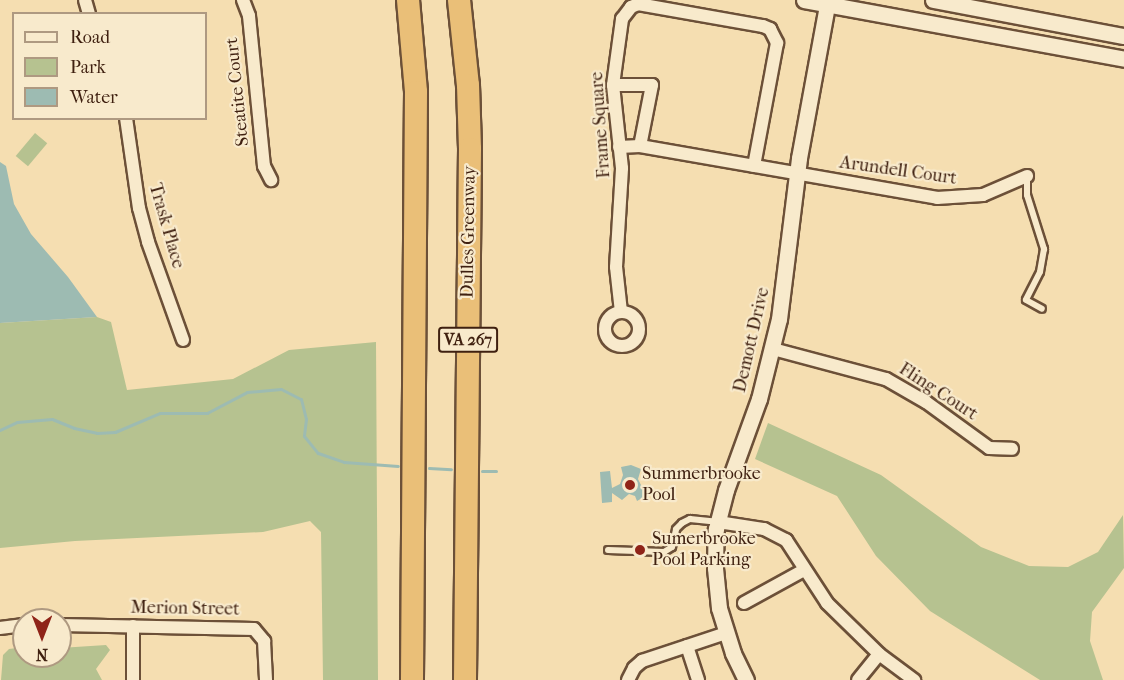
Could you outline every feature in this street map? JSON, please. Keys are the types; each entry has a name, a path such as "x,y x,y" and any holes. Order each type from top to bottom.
{"highway":[{"name":"VA 267","path":"408,0 416,92 412,680"},
{"name":"Dulles Greenway","path":"459,0 468,85 470,148 465,680"}],"street":[{"name":"Steatite Court","path":"243,0 249,16 264,166 271,180"},
{"path":"804,0 827,2 1124,59"},
{"path":"933,0 1124,36"},
{"name":"Demott Drive","path":"746,680 726,633 716,588 718,522 773,349 785,283 797,173 827,2"},
{"name":"Frame Square","path":"621,312 616,267 622,190 613,85 622,19 631,7 638,4 763,26 770,30 777,43 754,166"},
{"path":"613,85 652,86 640,146"},
{"name":"Trask Place","path":"126,120 139,208 148,242 183,340"},
{"name":"Arundell Court","path":"619,147 640,146 953,198 984,195 1027,176"},
{"name":"Fling Court","path":"773,349 886,379 926,402 989,448 1012,449"},
{"path":"718,522 764,529 778,534 792,547 804,570 827,603 879,654 915,680"},
{"path":"744,603 804,570"},
{"name":"Merion Street","path":"72,625 254,629 264,641 266,680"},
{"path":"133,626 133,680"},
{"path":"628,680 634,668 642,661 726,633"},
{"path":"687,646 698,680"},
{"path":"858,680 879,654"}],"lane":[{"path":"1027,176 1027,195 1044,249 1040,272 1026,300 1042,309"},
{"path":"608,550 664,552 672,548 676,529 682,523 690,519 718,522"}],"green space":[{"path":"35,133 47,143 28,166 16,156"},
{"path":"97,317 111,322 127,390 233,379 289,350 376,342 378,680 323,680 321,532 310,521 263,532 75,541 0,548 0,323"},
{"path":"768,423 881,475 981,547 1029,566 1068,567 1098,552 1123,515 1124,568 1092,612 1090,641 1103,680 1040,680 930,611 876,556 837,496 755,459"},
{"path":"106,645 110,650 96,669 102,680 1,680 3,655 9,649 12,649 12,668 72,668 72,647"}],"water":[{"path":"0,162 6,166 14,204 31,234 68,277 97,317 0,323"},
{"name":"Summerbrooke Pool","path":"631,465 641,469 638,479 641,485 649,490 644,497 637,501 635,496 629,494 622,500 612,493 612,502 602,503 600,472 610,471 612,488 620,484 623,475 621,467"}],"waterway":[{"path":"0,430 17,422 52,419 74,428 97,433 115,432 160,413 207,413 247,392 281,389 301,399 306,419 304,436 318,453 344,462 398,466"},
{"path":"429,468 451,469"},
{"path":"482,471 496,471"}],"place":[{"name":"Summerbrooke Pool","path":"630,485"},
{"name":"Sumerbrooke Pool Parking","path":"640,550"}]}
